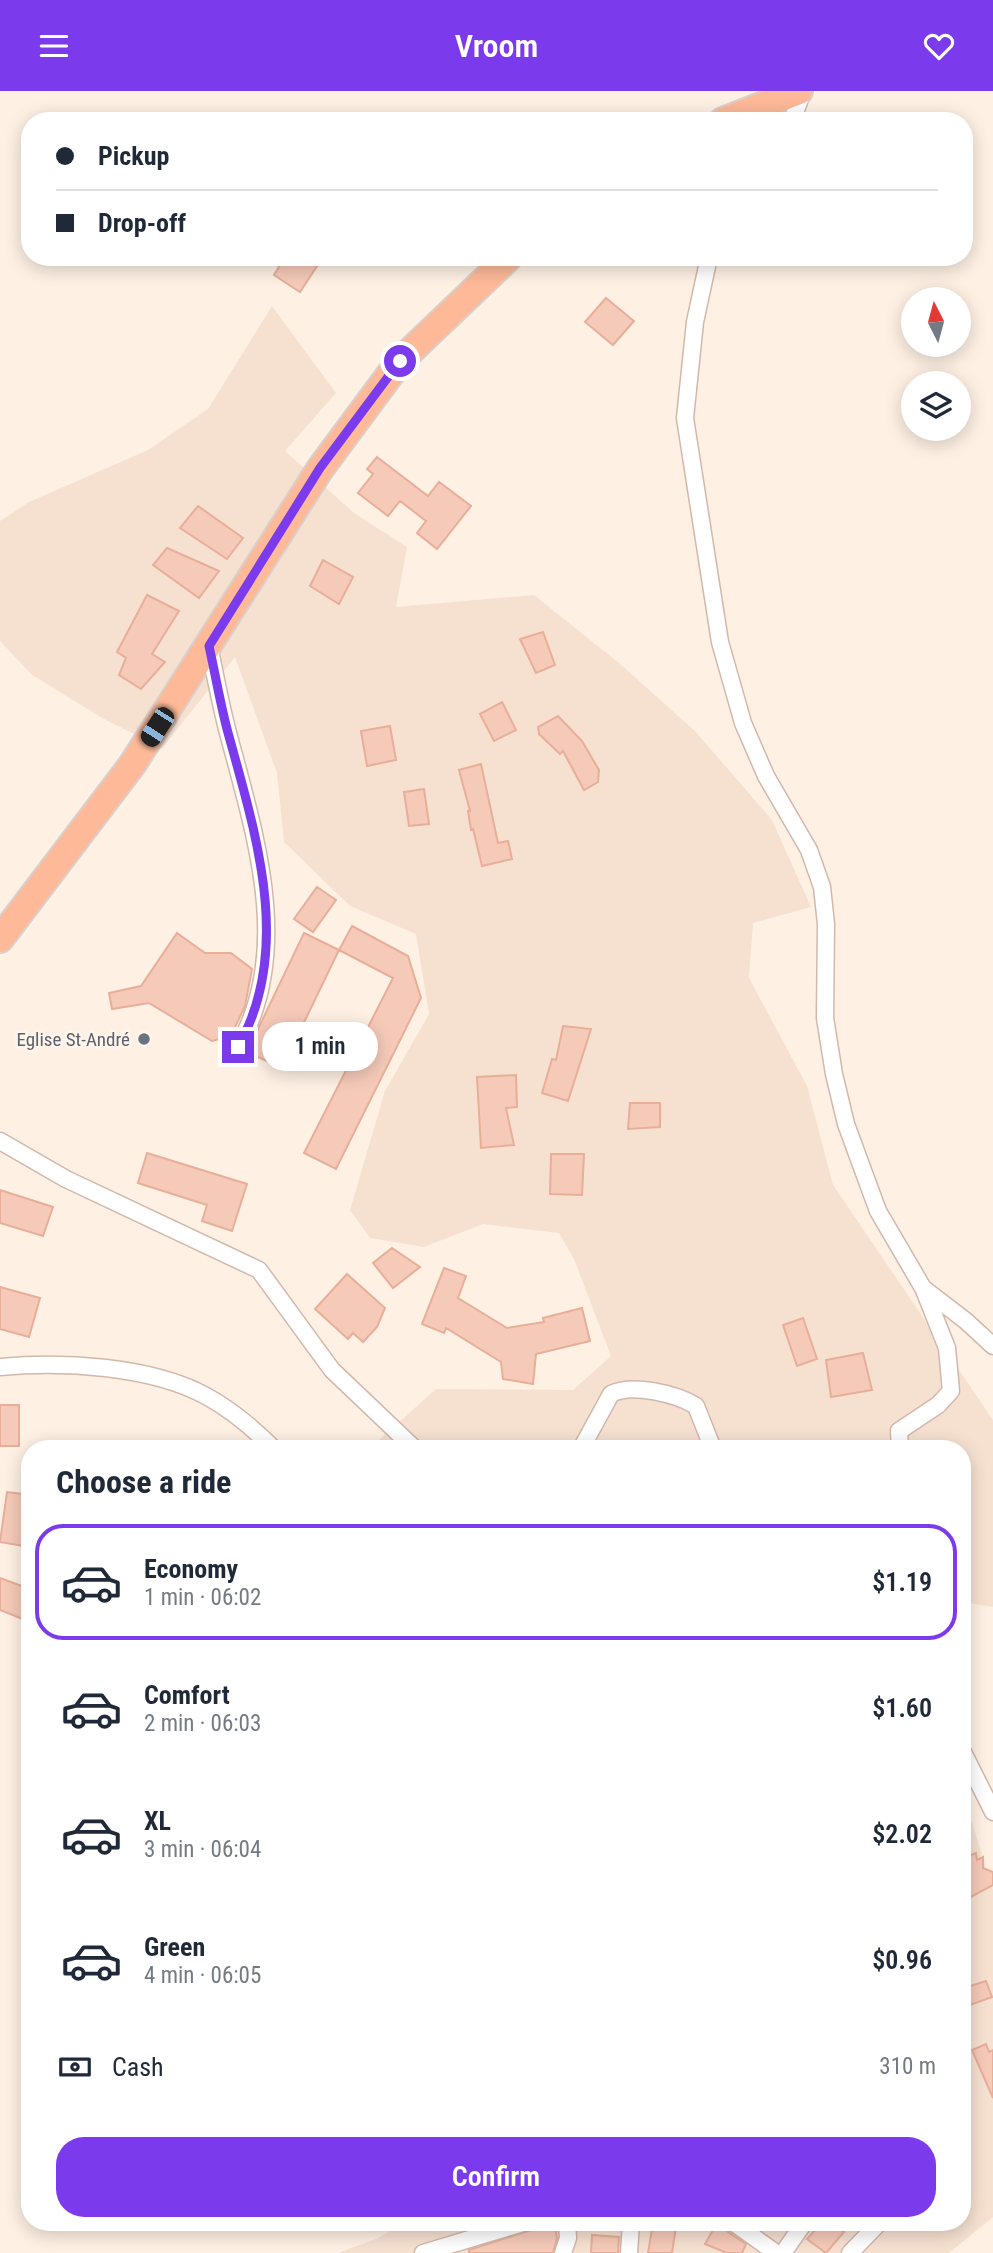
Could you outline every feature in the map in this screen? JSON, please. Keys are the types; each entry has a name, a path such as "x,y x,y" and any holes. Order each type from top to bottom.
{"highway":[{"path":"746,112 801,91"},
{"path":"0,939 132,765 320,468 400,361 500,266"}],"street":[{"path":"795,112 801,91"},
{"path":"707,266 695,322 685,418 707,576 720,642 748,734 766,776 809,850 822,887 826,923 825,1019 846,1124 878,1211 923,1288 947,1348 951,1391 938,1405 899,1431 900,1440"},
{"path":"209,646 250,813 266,905 265,975 252,1023 238,1047"},
{"path":"0,1142 66,1179 259,1270 332,1370 406,1440"},
{"path":"923,1288 993,1346"},
{"path":"0,1367 28,1364 88,1367 155,1377 183,1385 229,1409 264,1440"},
{"path":"586,1440 611,1394 631,1389 659,1394 696,1406 709,1440"},
{"path":"971,1766 991,1803"},
{"path":"423,2253 464,2231"},
{"path":"564,2253 569,2231"},
{"path":"629,2253 630,2231"},
{"path":"745,2231 776,2253"},
{"path":"783,2253 798,2231"},
{"path":"850,2253 871,2231"}],"shaded area":[{"path":"272,306 336,393 285,451 354,513 407,547 396,607 534,595 619,663 695,731 772,820 811,907 753,923 749,978 807,1086 833,1185 993,1420 993,1607 971,1603 971,1440 379,1440 436,1389 573,1390 611,1356 574,1259 559,1233 483,1224 424,1247 370,1238 350,1210 385,1091 429,1014 416,934 350,906 284,842 277,773 235,657 162,748 104,719 32,675 0,641 0,521 29,502 148,450 208,409"},
{"path":"971,1819 993,1890 993,2217 949,2253 338,2253 391,2231 971,2231"}],"building":[{"path":"280,266 317,266 300,292 274,275"},
{"path":"606,298 634,321 613,345 585,322"},
{"path":"377,457 428,496 439,482 471,506 437,549 417,533 426,521 400,501 388,516 358,493 373,474 367,469"},
{"path":"198,506 243,538 227,559 180,528"},
{"path":"167,548 219,571 199,598 153,565"},
{"path":"323,560 353,577 339,604 310,586"},
{"path":"147,595 179,611 152,654 165,662 141,689 119,675 126,658 117,652"},
{"path":"543,632 555,665 536,673 520,639"},
{"path":"502,702 516,730 494,741 480,714"},
{"path":"558,716 582,741 599,770 598,782 584,790 563,751 560,754 539,734 538,727"},
{"path":"390,726 396,760 367,766 361,731"},
{"path":"481,764 498,843 508,841 512,859 482,866 473,829 471,830 470,811 459,770"},
{"path":"424,789 429,824 409,826 404,792"},
{"path":"317,887 336,900 313,932 294,919"},
{"path":"352,926 408,956 421,998 336,1169 304,1153 393,978 339,950"},
{"path":"177,933 205,953 231,953 252,969 245,1006 231,1036 212,1041 149,1003 112,1009 109,993 141,986"},
{"path":"304,933 339,950 282,1068 247,1052"},
{"path":"563,1026 591,1029 568,1101 542,1093 552,1059 556,1060"},
{"path":"516,1075 517,1107 506,1108 514,1145 481,1148 477,1077"},
{"path":"630,1103 660,1103 660,1127 628,1129"},
{"path":"147,1153 247,1184 232,1231 202,1221 207,1205 138,1183"},
{"path":"551,1154 584,1154 582,1195 550,1194"},
{"path":"0,1190 53,1207 43,1236 0,1223"},
{"path":"392,1248 420,1267 393,1288 373,1263"},
{"path":"444,1268 466,1276 458,1298 507,1328 544,1322 543,1318 582,1308 590,1341 536,1354 533,1384 503,1379 501,1362 446,1328 444,1333 422,1324"},
{"path":"347,1274 385,1308 377,1327 363,1342 353,1333 348,1339 315,1309"},
{"path":"0,1287 40,1298 29,1337 0,1329"},
{"path":"803,1318 817,1359 797,1366 783,1325"},
{"path":"863,1353 872,1390 831,1397 826,1360"},
{"path":"0,1405 19,1405 19,1446 0,1446"},
{"path":"7,1492 21,1494 21,1546 0,1542"},
{"path":"0,1578 21,1586 21,1618 0,1610"},
{"path":"976,1853 977,1860 983,1857 983,1868 993,1872 993,1885 971,1897 971,1855"},
{"path":"986,1981 992,1997 971,2005 971,1986"},
{"path":"986,2044 989,2052 993,2050 993,2098 972,2050"},
{"path":"528,2231 556,2231 557,2238 553,2253 469,2253 469,2250"},
{"path":"652,2231 675,2231 672,2253 648,2253"},
{"path":"712,2231 728,2231 746,2244 742,2253 727,2253 705,2244"},
{"path":"814,2231 844,2232 826,2253 807,2239"},
{"path":"592,2235 619,2237 618,2253 591,2253"}],"place":[{"name":"Eglise St-André","path":"144,1039"}],"route":[{"path":"238,1047 252,1023 265,975 266,905 250,813 226,725 209,646 320,468 400,361"}]}
